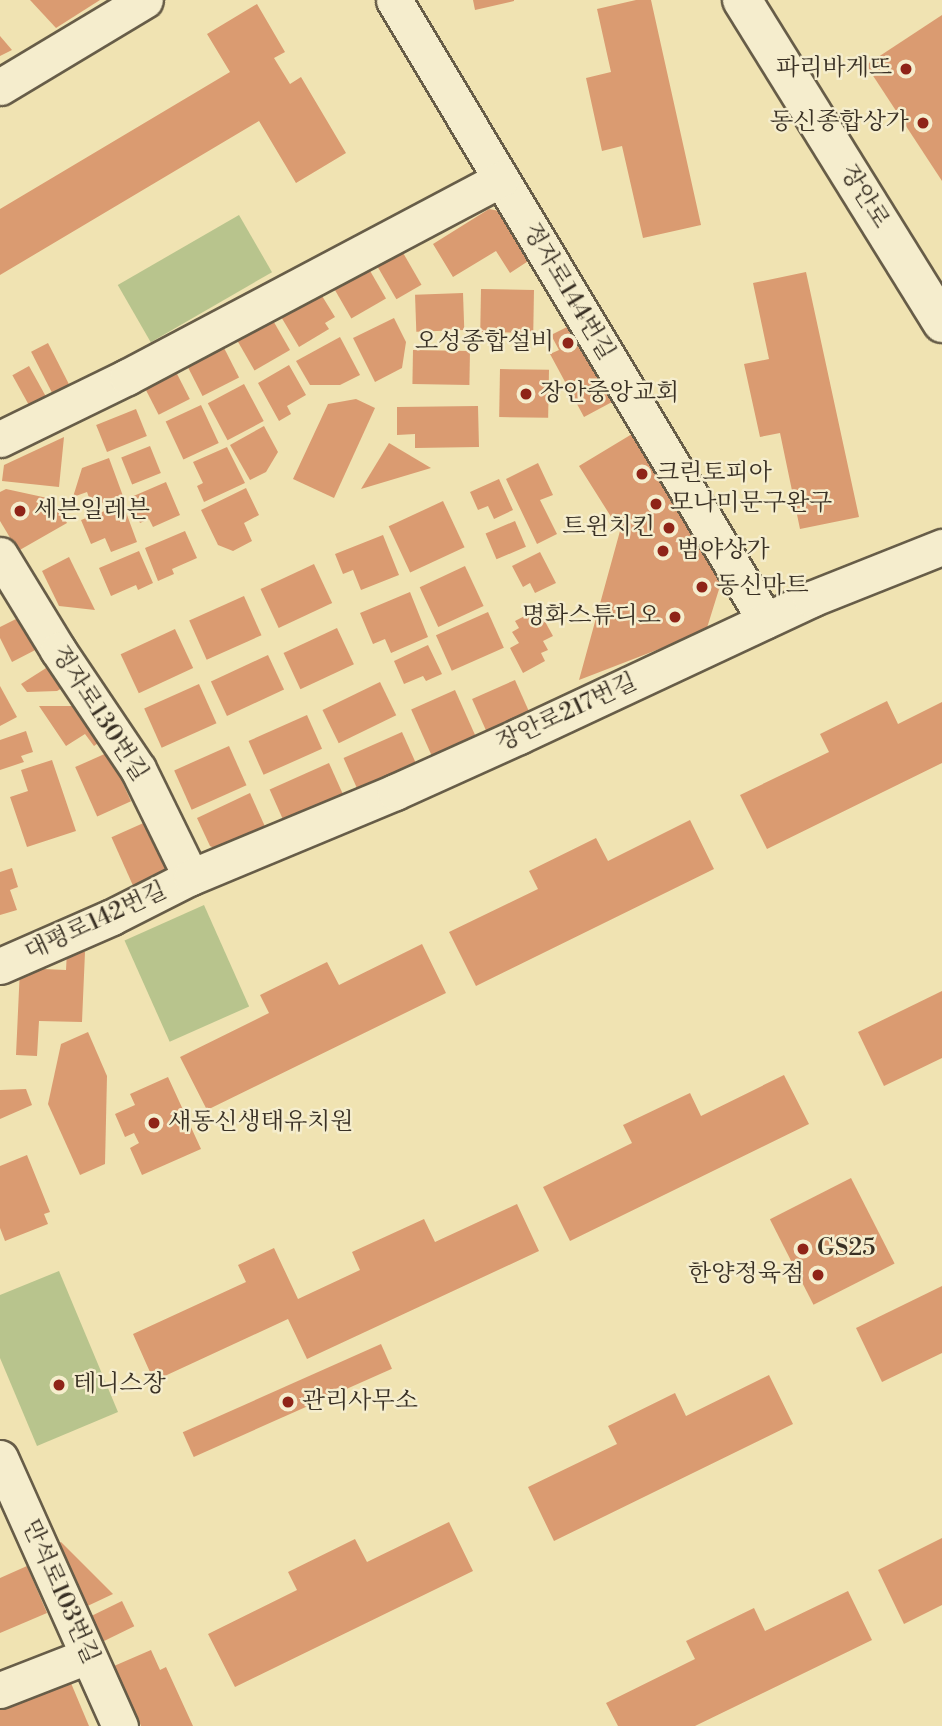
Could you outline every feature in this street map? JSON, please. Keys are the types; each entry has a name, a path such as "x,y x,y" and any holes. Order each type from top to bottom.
{"main road":[{"name":"장안로","path":"742,0 942,323"}],"street":[{"path":"0,87 145,0"},
{"name":"정자로144번길","path":"394,0 765,620"},
{"path":"0,439 127,377 501,179"},
{"name":"장안로217번길","path":"191,877 395,792 811,598 942,547"},
{"name":"정자로130번길","path":"0,555 138,769 191,877"},
{"name":"대평로142번길","path":"0,966 112,917 191,877"},
{"name":"만석로103번길","path":"0,1458 121,1726"},
{"path":"0,1690 88,1656"}],"green space":[{"path":"239,215 272,272 151,342 118,285"},
{"path":"204,905 249,1006 170,1042 125,940"},
{"name":"테니스장","path":"59,1271 118,1412 37,1446 0,1358 0,1295"}],"building":[{"path":"30,0 100,0 56,28"},
{"path":"473,0 514,0 514,1 475,10"},
{"path":"636,0 651,0 701,225 643,238 622,146 602,151 586,78 611,72 597,9"},
{"path":"257,4 285,52 274,58 290,84 301,77 346,153 296,183 259,121 0,275 0,209 230,72 207,34"},
{"name":"동신종합상가","path":"942,15 942,181 866,65"},
{"path":"0,36 12,50 0,56"},
{"path":"489,209 510,213 536,256 510,273 496,251 453,277 433,244"},
{"path":"402,251 422,285 396,299 377,266"},
{"path":"369,269 386,298 351,318 334,289"},
{"path":"806,272 859,517 800,529 780,433 760,437 744,364 769,359 753,283"},
{"path":"481,289 534,290 533,333 480,332"},
{"path":"319,291 335,317 325,323 329,329 299,347 280,315"},
{"path":"463,293 464,330 416,332 415,295"},
{"path":"271,317 290,350 254,370 235,338"},
{"path":"394,318 406,342 402,368 375,382 353,338"},
{"path":"579,321 616,388 612,402 584,417 550,354 559,350 551,335"},
{"path":"340,337 360,375 340,385 310,385 296,361"},
{"path":"220,340 239,377 203,396 183,359"},
{"path":"48,343 71,388 54,397 31,352"},
{"path":"413,350 470,351 469,385 412,384"},
{"path":"289,365 306,395 287,406 291,414 279,421 258,383"},
{"path":"29,366 47,399 31,408 12,375"},
{"path":"173,366 190,399 159,415 142,382"},
{"path":"500,369 549,370 548,418 499,417"},
{"path":"244,384 264,421 228,440 208,403"},
{"path":"356,399 375,408 334,498 293,479 328,404"},
{"path":"201,405 219,443 183,460 166,421"},
{"path":"478,406 479,447 415,448 415,434 397,435 397,407"},
{"path":"136,409 147,436 107,452 96,425"},
{"path":"264,426 278,452 266,472 250,480 230,445"},
{"name":"범야상가","path":"637,431 725,570 706,631 579,680 620,531 579,466"},
{"path":"64,437 59,487 2,481 4,465"},
{"path":"389,443 431,468 361,489"},
{"path":"150,446 161,473 132,485 121,458"},
{"path":"227,447 245,483 204,502 197,486 203,483 193,462"},
{"path":"109,458 123,496 92,506 87,492 73,497 82,468"},
{"path":"538,463 553,495 540,500 557,534 537,544 506,479"},
{"path":"499,479 513,510 494,519 488,506 478,510 470,492"},
{"path":"166,482 180,515 153,527 149,519 140,523 129,498"},
{"path":"246,488 259,515 244,523 252,541 233,551 218,545 201,510"},
{"path":"6,489 52,499 67,523 18,551 0,521 0,492"},
{"path":"443,501 465,547 410,573 389,526"},
{"path":"123,504 137,542 111,552 105,538 91,544 81,520"},
{"path":"515,521 526,547 496,559 486,534"},
{"path":"185,531 197,558 172,569 174,574 158,581 145,548"},
{"path":"383,535 399,575 361,590 353,570 343,574 335,554"},
{"path":"139,551 153,583 138,590 136,585 111,596 99,568"},
{"path":"540,552 556,583 535,593 530,583 523,587 512,566"},
{"path":"69,557 95,610 59,606 42,571"},
{"path":"314,564 332,603 279,628 261,589"},
{"path":"465,566 484,606 438,627 420,587"},
{"path":"410,592 428,637 391,653 385,639 373,644 360,613"},
{"path":"244,596 261,635 207,660 189,620"},
{"path":"538,609 553,636 543,641 548,650 541,653 545,661 523,673 510,648 519,643 512,632 519,628 515,621"},
{"path":"488,612 504,648 452,671 436,635"},
{"path":"26,614 43,646 12,662 0,638 0,627"},
{"path":"337,628 354,664 300,689 284,653"},
{"path":"175,629 193,668 139,693 121,654"},
{"path":"428,645 442,674 426,681 423,676 404,684 394,661"},
{"path":"268,655 284,689 227,716 211,682"},
{"path":"54,663 68,685 57,691 27,692 21,684"},
{"path":"515,680 530,713 487,732 472,699"},
{"path":"380,682 396,715 339,743 322,710"},
{"path":"199,684 216,723 162,748 144,708"},
{"path":"0,686 17,717 0,726"},
{"path":"455,690 477,739 433,759 411,710"},
{"path":"887,701 898,724 942,702 942,763 767,849 740,795 829,752 820,734"},
{"path":"39,706 81,706 104,739 94,746 85,734 66,746"},
{"path":"307,715 322,749 264,775 249,741"},
{"path":"26,731 33,752 21,756 24,762 0,770 0,740"},
{"path":"402,732 417,766 359,792 344,758"},
{"path":"229,746 246,785 192,810 174,770"},
{"path":"109,752 131,801 97,816 75,767"},
{"path":"52,760 76,831 27,847 10,797 28,791 21,770"},
{"path":"329,763 344,797 285,823 270,789"},
{"path":"250,793 267,831 222,852 210,846 197,818"},
{"path":"690,820 714,869 476,986 449,932 538,889 529,871 596,838 608,861"},
{"path":"148,821 170,870 133,887 111,837"},
{"path":"12,868 18,887 10,890 17,910 0,915 0,872"},
{"path":"422,944 446,993 207,1110 180,1057 269,1013 260,995 327,962 339,985"},
{"path":"67,951 85,952 82,1022 39,1021 37,1056 16,1055 20,968 66,970"},
{"path":"942,991 942,1058 884,1086 858,1032"},
{"path":"88,1032 107,1076 105,1164 80,1175 48,1104 61,1044"},
{"path":"784,1075 809,1124 570,1241 543,1187 632,1143 623,1125 690,1093 701,1116"},
{"name":"새동신생태유치원","path":"168,1077 201,1149 142,1175 130,1148 139,1143 134,1133 125,1137 115,1114 135,1105 130,1094"},
{"path":"26,1089 32,1105 0,1119 0,1090"},
{"path":"27,1155 50,1212 44,1214 48,1224 5,1241 0,1228 0,1166"},
{"path":"851,1178 895,1264 814,1305 770,1219"},
{"path":"517,1204 539,1251 307,1359 288,1319 154,1381 133,1334 246,1282 238,1265 274,1248 298,1299 360,1270 352,1252 424,1219 435,1242"},
{"path":"942,1286 942,1353 882,1382 856,1328"},
{"name":"관리사무소","path":"381,1344 392,1369 194,1457 183,1432"},
{"path":"769,1375 793,1424 554,1541 528,1487 617,1444 608,1426 675,1393 686,1416"},
{"path":"449,1522 473,1571 235,1687 208,1634 297,1590 288,1572 355,1539 367,1562"},
{"path":"942,1538 942,1605 904,1624 878,1570"},
{"path":"61,1542 113,1594 79,1610 50,1547"},
{"path":"27,1566 47,1613 0,1633 0,1578"},
{"path":"848,1591 872,1640 695,1726 618,1726 606,1703 695,1659 686,1641 754,1608 765,1631"},
{"path":"122,1601 134,1626 94,1646 82,1621"},
{"path":"151,1650 160,1670 166,1667 193,1726 141,1726 114,1666"},
{"path":"68,1676 89,1726 0,1726 0,1705"}],"place":[{"name":"파리바게뜨","path":"906,69"},
{"name":"동신종합상가","path":"923,123"},
{"name":"오성종합설비","path":"568,343"},
{"name":"장안중앙교회","path":"526,394"},
{"name":"크린토피아","path":"642,474"},
{"name":"모나미문구완구","path":"656,504"},
{"name":"세븐일레븐","path":"20,511"},
{"name":"트윈치킨","path":"669,528"},
{"name":"범야상가","path":"663,551"},
{"name":"동신마트","path":"702,587"},
{"name":"명화스튜디오","path":"675,617"},
{"name":"새동신생태유치원","path":"154,1123"},
{"name":"GS25","path":"803,1249"},
{"name":"한양정육점","path":"818,1275"},
{"name":"테니스장","path":"59,1385"},
{"name":"관리사무소","path":"288,1402"}]}
